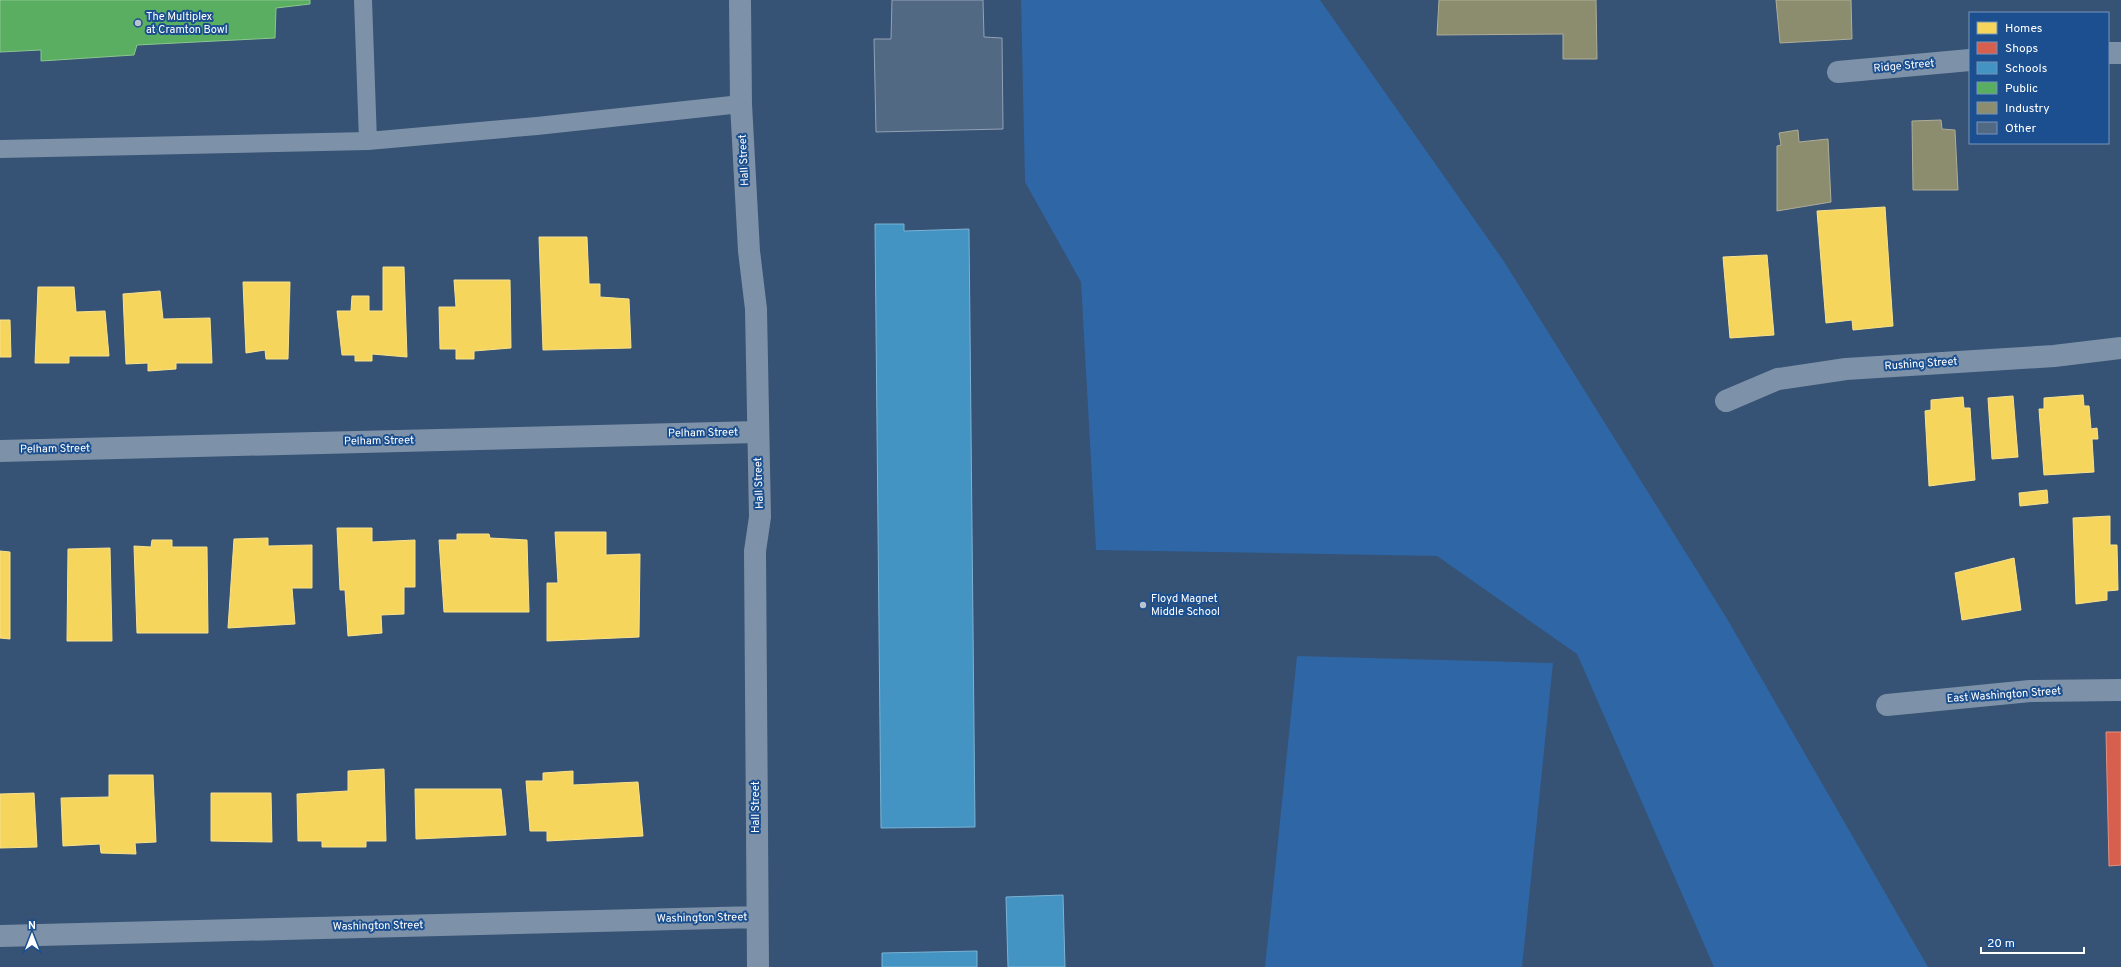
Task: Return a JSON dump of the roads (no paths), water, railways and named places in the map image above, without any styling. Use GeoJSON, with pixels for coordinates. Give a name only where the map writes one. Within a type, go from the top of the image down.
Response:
{"type":"FeatureCollection","features":[{"type":"Feature","properties":{"kind":"street","name":"Hall Street"},"geometry":{"type":"LineString","coordinates":[[740,0],[742,104],[749,251],[756,308],[757,432],[760,517],[754,551],[758,967]]}},
{"type":"Feature","properties":{"kind":"street"},"geometry":{"type":"LineString","coordinates":[[2109,53],[2121,53]]}},
{"type":"Feature","properties":{"kind":"street","name":"Ridge Street"},"geometry":{"type":"LineString","coordinates":[[1838,72],[1969,60]]}},
{"type":"Feature","properties":{"kind":"street","name":"Rushing Street"},"geometry":{"type":"LineString","coordinates":[[1726,401],[1778,379],[1846,369],[2046,356],[2121,348]]}},
{"type":"Feature","properties":{"kind":"street","name":"Pelham Street"},"geometry":{"type":"LineString","coordinates":[[0,451],[757,432]]}},
{"type":"Feature","properties":{"kind":"street","name":"East Washington Street"},"geometry":{"type":"LineString","coordinates":[[1887,704],[2030,691],[2121,690]]}},
{"type":"Feature","properties":{"kind":"street","name":"Washington Street"},"geometry":{"type":"LineString","coordinates":[[0,936],[757,917]]}},
{"type":"Feature","properties":{"kind":"lane"},"geometry":{"type":"LineString","coordinates":[[363,0],[368,141]]}},
{"type":"Feature","properties":{"kind":"lane"},"geometry":{"type":"LineString","coordinates":[[0,149],[368,141],[537,126],[742,104]]}},
{"type":"Feature","properties":{"kind":"place","name":"The Multiplex at Cramton Bowl"},"geometry":{"type":"Point","coordinates":[138,23]}},
{"type":"Feature","properties":{"kind":"place","name":"Floyd Magnet Middle School"},"geometry":{"type":"Point","coordinates":[1143,605]}}]}
